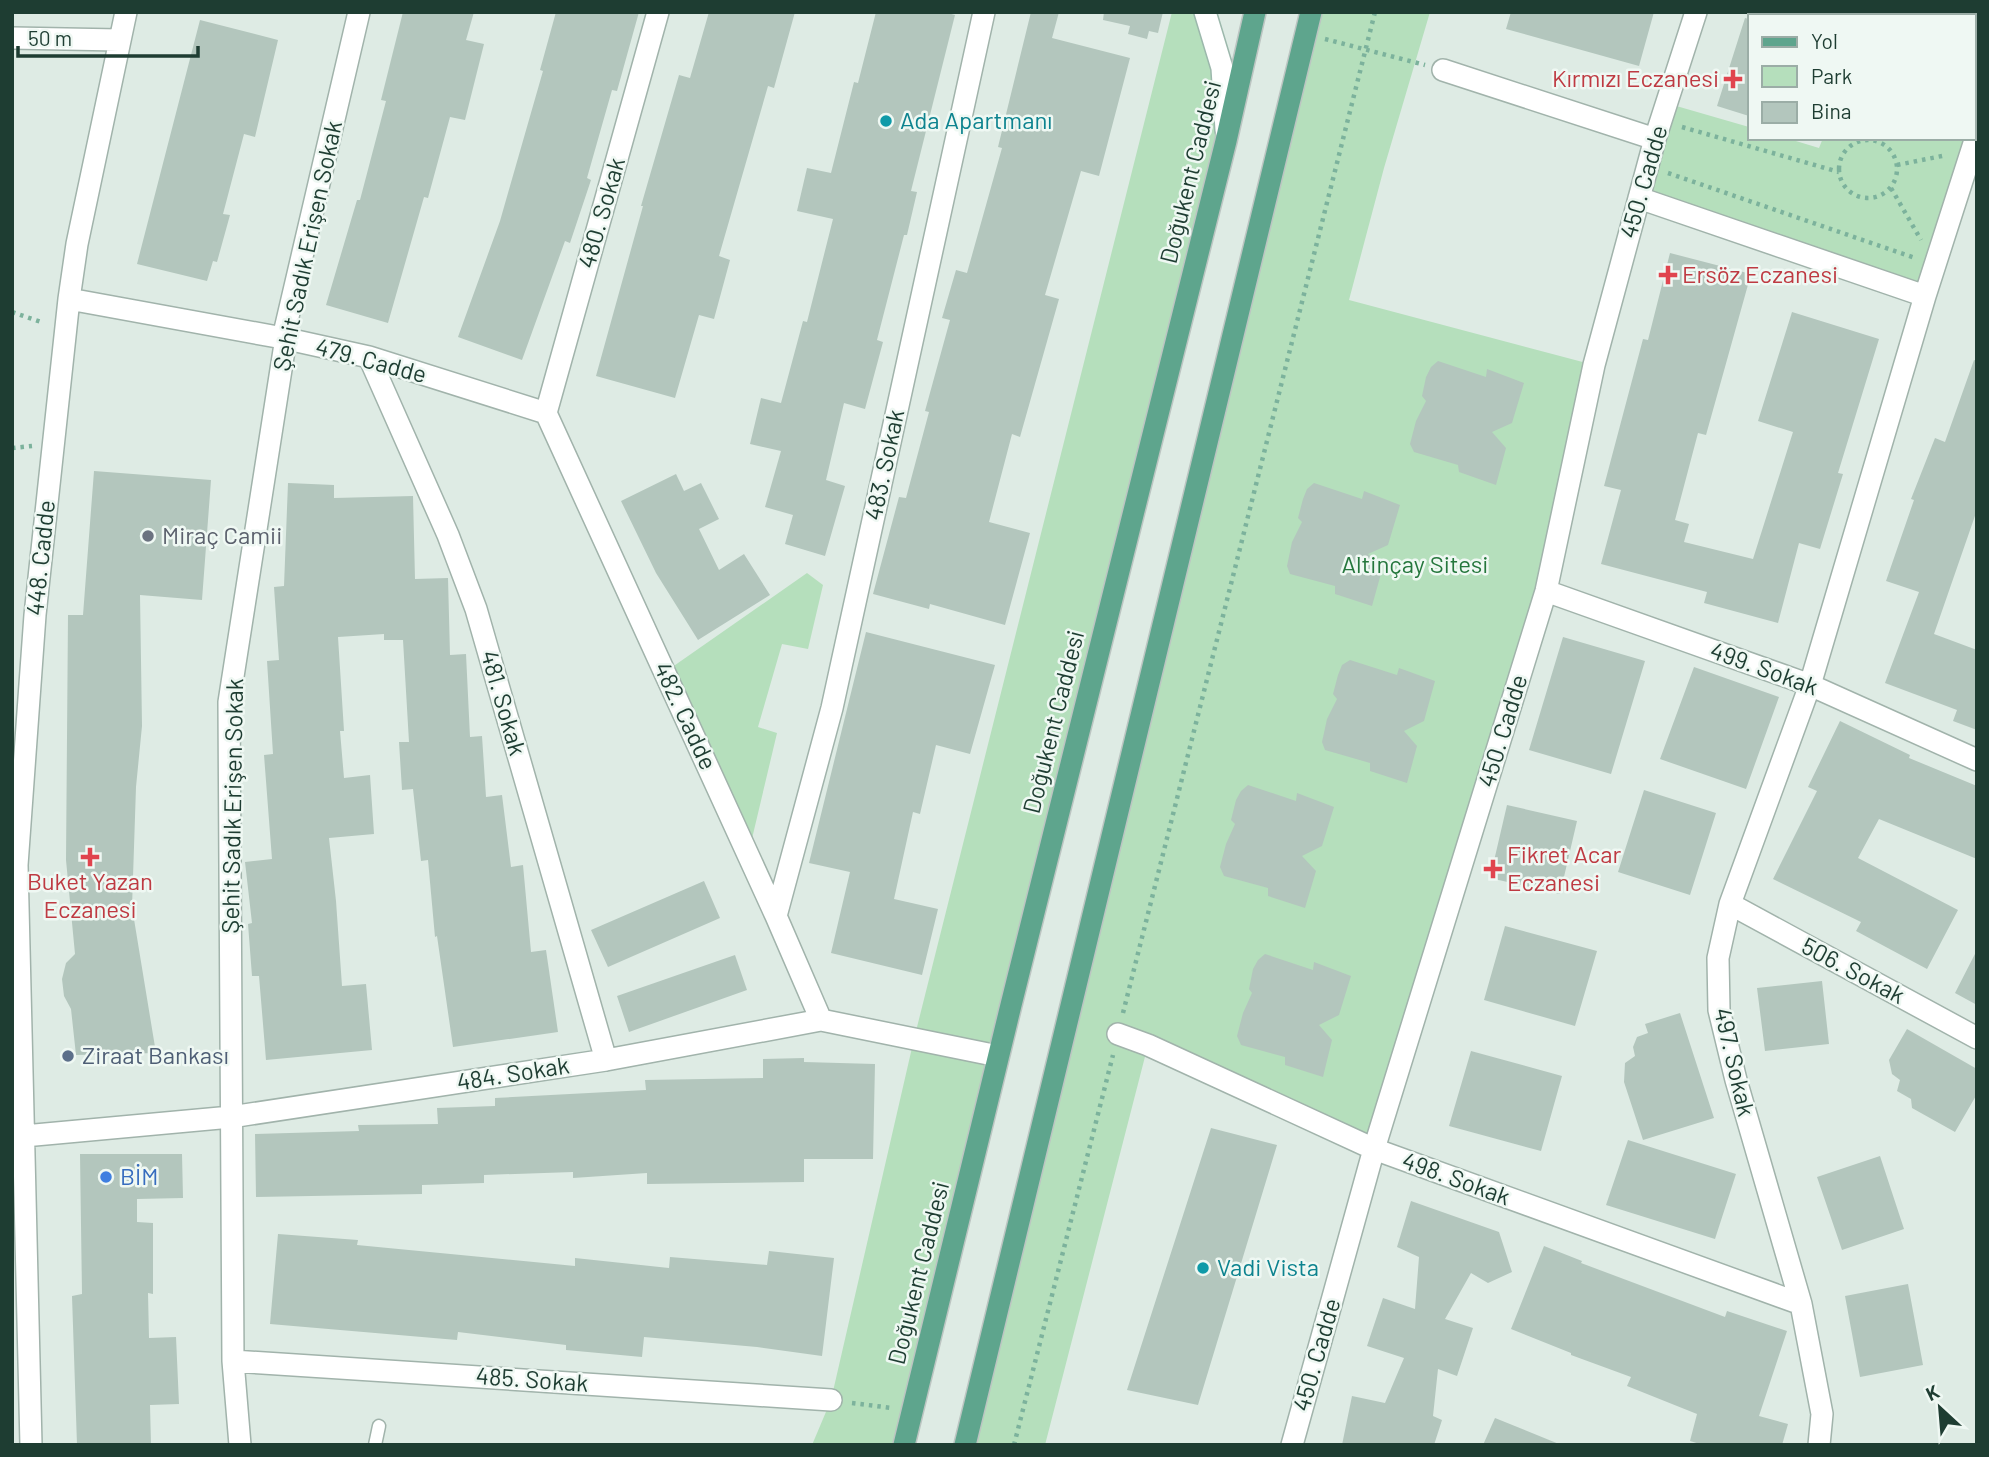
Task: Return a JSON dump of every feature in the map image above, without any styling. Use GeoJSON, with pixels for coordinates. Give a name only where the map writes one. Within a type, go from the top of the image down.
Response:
{"type":"FeatureCollection","features":[{"type":"Feature","properties":{"kind":"main road","name":"Doğukent Caddesi"},"geometry":{"type":"LineString","coordinates":[[904,1445],[1226,141],[1255,12]]}},
{"type":"Feature","properties":{"kind":"main road"},"geometry":{"type":"LineString","coordinates":[[965,1445],[1311,12]]}},
{"type":"Feature","properties":{"kind":"street","name":"448. Cadde"},"geometry":{"type":"LineString","coordinates":[[31,1445],[14,865],[35,615],[69,299],[77,244],[126,12]]}},
{"type":"Feature","properties":{"kind":"street","name":"Şehit Sadık Erişen Sokak"},"geometry":{"type":"LineString","coordinates":[[240,1445],[233,1361],[229,702],[285,344],[283,338],[359,12]]}},
{"type":"Feature","properties":{"kind":"street","name":"480. Sokak"},"geometry":{"type":"LineString","coordinates":[[546,413],[658,12]]}},
{"type":"Feature","properties":{"kind":"street","name":"483. Sokak"},"geometry":{"type":"LineString","coordinates":[[776,916],[832,708],[984,12]]}},
{"type":"Feature","properties":{"kind":"street"},"geometry":{"type":"LineString","coordinates":[[1205,12],[1222,68],[1226,141]]}},
{"type":"Feature","properties":{"kind":"street","name":"450. Cadde"},"geometry":{"type":"LineString","coordinates":[[1292,1445],[1374,1149],[1546,591],[1594,365],[1658,130],[1696,12]]}},
{"type":"Feature","properties":{"kind":"street"},"geometry":{"type":"LineString","coordinates":[[12,38],[119,40]]}},
{"type":"Feature","properties":{"kind":"street"},"geometry":{"type":"LineString","coordinates":[[1443,70],[1658,130]]}},
{"type":"Feature","properties":{"kind":"street","name":"497. Sokak"},"geometry":{"type":"LineString","coordinates":[[1819,1445],[1822,1414],[1801,1304],[1718,1010],[1718,958],[1730,904],[1810,684],[1925,296],[1975,142]]}},
{"type":"Feature","properties":{"kind":"street"},"geometry":{"type":"LineString","coordinates":[[1639,198],[1925,296]]}},
{"type":"Feature","properties":{"kind":"street","name":"479. Cadde"},"geometry":{"type":"LineString","coordinates":[[69,299],[283,338],[369,357],[546,413]]}},
{"type":"Feature","properties":{"kind":"street","name":"481. Sokak"},"geometry":{"type":"LineString","coordinates":[[369,357],[448,534],[476,609],[606,1060]]}},
{"type":"Feature","properties":{"kind":"street","name":"482. Cadde"},"geometry":{"type":"LineString","coordinates":[[546,413],[821,1020]]}},
{"type":"Feature","properties":{"kind":"street","name":"499. Sokak"},"geometry":{"type":"LineString","coordinates":[[1546,591],[1810,684],[1977,760]]}},
{"type":"Feature","properties":{"kind":"street","name":"506. Sokak"},"geometry":{"type":"LineString","coordinates":[[1730,904],[1977,1038]]}},
{"type":"Feature","properties":{"kind":"street","name":"484. Sokak"},"geometry":{"type":"LineString","coordinates":[[24,1136],[231,1117],[606,1060],[821,1020],[998,1056]]}},
{"type":"Feature","properties":{"kind":"street","name":"498. Sokak"},"geometry":{"type":"LineString","coordinates":[[1118,1034],[1149,1045],[1374,1149],[1801,1304]]}},
{"type":"Feature","properties":{"kind":"street","name":"485. Sokak"},"geometry":{"type":"LineString","coordinates":[[233,1361],[831,1400]]}},
{"type":"Feature","properties":{"kind":"lane"},"geometry":{"type":"LineString","coordinates":[[375,1445],[379,1426]]}},
{"type":"Feature","properties":{"kind":"path"},"geometry":{"type":"LineString","coordinates":[[1014,1445],[1375,12]]}},
{"type":"Feature","properties":{"kind":"path"},"geometry":{"type":"LineString","coordinates":[[1306,34],[1443,70]]}},
{"type":"Feature","properties":{"kind":"path"},"geometry":{"type":"LineString","coordinates":[[1658,130],[1839,172]]}},
{"type":"Feature","properties":{"kind":"path"},"geometry":{"type":"LineString","coordinates":[[1864,140],[1849,146],[1843,153],[1839,172],[1847,189],[1864,198],[1874,198],[1891,188],[1897,165],[1892,152],[1885,145],[1870,140]]}},
{"type":"Feature","properties":{"kind":"path"},"geometry":{"type":"LineString","coordinates":[[1897,165],[1975,142]]}},
{"type":"Feature","properties":{"kind":"path"},"geometry":{"type":"LineString","coordinates":[[1648,165],[1935,265]]}},
{"type":"Feature","properties":{"kind":"path"},"geometry":{"type":"LineString","coordinates":[[1891,188],[1935,265]]}},
{"type":"Feature","properties":{"kind":"path"},"geometry":{"type":"LineString","coordinates":[[12,312],[66,331]]}},
{"type":"Feature","properties":{"kind":"path"},"geometry":{"type":"LineString","coordinates":[[831,1400],[913,1410]]}},
{"type":"Feature","properties":{"kind":"green space"},"geometry":{"type":"Polygon","coordinates":[[[1172,12],[1205,12],[1226,141],[904,1445],[812,1445],[831,1400],[914,1039],[1172,12]]]}},
{"type":"Feature","properties":{"kind":"green space","name":"Altinçay Sitesi"},"geometry":{"type":"Polygon","coordinates":[[[1311,12],[1430,12],[1349,300],[1594,365],[1546,591],[1374,1149],[1148,1045],[1045,1445],[965,1445],[1311,12]]]}},
{"type":"Feature","properties":{"kind":"green space"},"geometry":{"type":"Polygon","coordinates":[[[1666,103],[1748,127],[1748,140],[1793,140],[1819,148],[1822,140],[1964,140],[1925,296],[1639,198],[1666,103]]]}},
{"type":"Feature","properties":{"kind":"green space"},"geometry":{"type":"Polygon","coordinates":[[[807,573],[823,585],[808,649],[782,644],[758,727],[777,733],[750,847],[668,670],[807,573]]]}},
{"type":"Feature","properties":{"kind":"building"},"geometry":{"type":"Polygon","coordinates":[[[403,12],[474,12],[466,40],[484,44],[465,120],[450,117],[428,198],[424,197],[388,323],[326,305],[357,200],[360,200],[386,101],[381,100],[403,12]]]}},
{"type":"Feature","properties":{"kind":"building"},"geometry":{"type":"Polygon","coordinates":[[[556,12],[639,12],[617,91],[612,90],[587,178],[591,180],[570,243],[565,241],[522,360],[458,337],[500,221],[543,71],[540,70],[556,12]]]}},
{"type":"Feature","properties":{"kind":"building"},"geometry":{"type":"Polygon","coordinates":[[[709,12],[795,12],[774,88],[768,86],[719,256],[730,260],[714,319],[699,315],[675,398],[596,376],[679,75],[690,78],[709,12]]]}},
{"type":"Feature","properties":{"kind":"building"},"geometry":{"type":"Polygon","coordinates":[[[876,12],[944,12],[955,15],[911,191],[917,192],[877,340],[883,342],[865,409],[844,403],[826,480],[845,486],[825,556],[785,544],[793,515],[765,507],[781,451],[750,444],[761,398],[781,403],[803,321],[807,322],[833,219],[797,211],[807,168],[831,173],[854,82],[858,83],[876,12]]]}},
{"type":"Feature","properties":{"kind":"building"},"geometry":{"type":"Polygon","coordinates":[[[1031,12],[1059,12],[1052,38],[1130,58],[1099,176],[1081,171],[1045,295],[1059,299],[1020,437],[1012,434],[989,522],[1030,533],[1005,625],[930,604],[929,609],[873,594],[899,497],[906,498],[929,412],[925,411],[950,320],[942,318],[956,270],[967,273],[1002,148],[998,147],[1031,12]]]}},
{"type":"Feature","properties":{"kind":"building"},"geometry":{"type":"Polygon","coordinates":[[[1104,12],[1163,12],[1158,33],[1149,31],[1147,39],[1128,34],[1130,26],[1103,20],[1104,12]]]}},
{"type":"Feature","properties":{"kind":"building"},"geometry":{"type":"Polygon","coordinates":[[[1511,12],[1654,12],[1639,66],[1506,29],[1511,12]]]}},
{"type":"Feature","properties":{"kind":"building"},"geometry":{"type":"Polygon","coordinates":[[[1745,18],[1748,19],[1748,116],[1717,106],[1745,18]]]}},
{"type":"Feature","properties":{"kind":"building"},"geometry":{"type":"Polygon","coordinates":[[[200,20],[278,40],[255,137],[244,134],[223,214],[230,215],[217,262],[213,261],[207,281],[137,264],[200,20]]]}},
{"type":"Feature","properties":{"kind":"building"},"geometry":{"type":"Polygon","coordinates":[[[1670,253],[1751,274],[1706,435],[1698,433],[1675,520],[1689,524],[1684,542],[1753,559],[1793,432],[1758,421],[1792,312],[1879,339],[1838,473],[1843,474],[1820,549],[1799,543],[1778,623],[1704,603],[1707,592],[1601,564],[1621,490],[1604,486],[1643,339],[1648,340],[1670,253]]]}},
{"type":"Feature","properties":{"kind":"building"},"geometry":{"type":"Polygon","coordinates":[[[1974,360],[1977,361],[1977,510],[1934,634],[1977,650],[1977,730],[1953,721],[1957,710],[1885,683],[1919,592],[1886,581],[1914,500],[1911,499],[1935,438],[1945,442],[1974,360]]]}},
{"type":"Feature","properties":{"kind":"building"},"geometry":{"type":"Polygon","coordinates":[[[1438,361],[1486,377],[1487,369],[1524,383],[1512,423],[1492,432],[1506,448],[1496,485],[1459,472],[1458,465],[1414,452],[1410,444],[1416,421],[1426,401],[1422,396],[1426,377],[1438,361]]]}},
{"type":"Feature","properties":{"kind":"building"},"geometry":{"type":"Polygon","coordinates":[[[94,471],[211,480],[202,600],[140,595],[142,726],[136,787],[132,907],[156,1053],[76,1055],[71,1009],[64,996],[62,979],[66,963],[75,954],[66,860],[68,615],[83,615],[94,471]]]}},
{"type":"Feature","properties":{"kind":"building"},"geometry":{"type":"Polygon","coordinates":[[[676,474],[684,491],[701,483],[719,519],[699,529],[719,570],[744,554],[770,595],[698,640],[656,573],[621,501],[676,474]]]}},
{"type":"Feature","properties":{"kind":"building"},"geometry":{"type":"Polygon","coordinates":[[[288,483],[334,485],[334,498],[413,496],[415,579],[448,578],[450,655],[466,654],[470,737],[482,736],[486,797],[502,795],[511,867],[523,865],[531,952],[546,950],[558,1032],[453,1047],[437,936],[435,937],[428,860],[421,861],[413,789],[402,790],[399,742],[409,742],[403,640],[384,640],[384,634],[338,637],[344,778],[370,775],[374,834],[329,838],[342,986],[366,984],[372,1050],[266,1060],[259,976],[252,976],[248,924],[252,923],[245,862],[272,859],[264,755],[273,754],[267,661],[279,660],[274,587],[284,586],[288,483]]]}},
{"type":"Feature","properties":{"kind":"building"},"geometry":{"type":"Polygon","coordinates":[[[1314,483],[1362,499],[1364,491],[1400,505],[1388,545],[1368,554],[1382,570],[1372,606],[1335,594],[1335,586],[1290,574],[1287,566],[1292,542],[1302,522],[1298,518],[1303,499],[1307,489],[1314,483]]]}},
{"type":"Feature","properties":{"kind":"building"},"geometry":{"type":"Polygon","coordinates":[[[866,632],[995,665],[970,754],[936,745],[920,814],[913,812],[894,899],[938,909],[922,975],[831,953],[850,872],[809,863],[866,632]]]}},
{"type":"Feature","properties":{"kind":"building"},"geometry":{"type":"Polygon","coordinates":[[[1563,637],[1645,661],[1611,774],[1529,750],[1563,637]]]}},
{"type":"Feature","properties":{"kind":"building"},"geometry":{"type":"Polygon","coordinates":[[[1350,660],[1397,675],[1399,668],[1435,681],[1424,721],[1404,731],[1417,746],[1407,783],[1370,771],[1370,763],[1325,750],[1322,742],[1327,719],[1337,699],[1333,694],[1338,675],[1342,665],[1350,660]]]}},
{"type":"Feature","properties":{"kind":"building"},"geometry":{"type":"Polygon","coordinates":[[[1694,667],[1779,697],[1746,789],[1660,759],[1694,667]]]}},
{"type":"Feature","properties":{"kind":"building"},"geometry":{"type":"Polygon","coordinates":[[[1840,721],[1910,755],[1909,758],[1977,786],[1977,859],[1879,819],[1858,858],[1958,910],[1927,969],[1856,931],[1861,922],[1773,879],[1817,791],[1808,787],[1840,721]]]}},
{"type":"Feature","properties":{"kind":"building"},"geometry":{"type":"Polygon","coordinates":[[[1248,785],[1296,801],[1297,793],[1334,807],[1322,846],[1302,856],[1316,871],[1305,908],[1268,896],[1268,888],[1224,876],[1220,867],[1235,824],[1231,820],[1236,800],[1248,785]]]}},
{"type":"Feature","properties":{"kind":"building"},"geometry":{"type":"Polygon","coordinates":[[[1644,790],[1716,813],[1690,895],[1618,872],[1644,790]]]}},
{"type":"Feature","properties":{"kind":"building"},"geometry":{"type":"Polygon","coordinates":[[[1507,805],[1577,821],[1560,894],[1490,878],[1507,805]]]}},
{"type":"Feature","properties":{"kind":"building"},"geometry":{"type":"Polygon","coordinates":[[[704,881],[720,918],[608,967],[591,930],[704,881]]]}},
{"type":"Feature","properties":{"kind":"building"},"geometry":{"type":"Polygon","coordinates":[[[1505,926],[1597,951],[1575,1026],[1484,1000],[1505,926]]]}},
{"type":"Feature","properties":{"kind":"building"},"geometry":{"type":"Polygon","coordinates":[[[1977,950],[1977,1005],[1955,993],[1977,950]]]}},
{"type":"Feature","properties":{"kind":"building"},"geometry":{"type":"Polygon","coordinates":[[[1265,954],[1313,970],[1314,962],[1351,976],[1339,1015],[1319,1025],[1332,1040],[1323,1077],[1285,1065],[1285,1057],[1241,1045],[1237,1036],[1252,993],[1249,989],[1253,969],[1265,954]]]}},
{"type":"Feature","properties":{"kind":"building"},"geometry":{"type":"Polygon","coordinates":[[[735,955],[747,990],[629,1032],[617,996],[735,955]]]}},
{"type":"Feature","properties":{"kind":"building"},"geometry":{"type":"Polygon","coordinates":[[[1822,981],[1829,1044],[1765,1051],[1757,988],[1822,981]]]}},
{"type":"Feature","properties":{"kind":"building"},"geometry":{"type":"Polygon","coordinates":[[[1680,1013],[1714,1118],[1643,1140],[1624,1082],[1625,1063],[1635,1056],[1633,1047],[1637,1037],[1648,1033],[1645,1024],[1680,1013]]]}},
{"type":"Feature","properties":{"kind":"building"},"geometry":{"type":"Polygon","coordinates":[[[1907,1029],[1977,1069],[1977,1094],[1955,1132],[1912,1108],[1911,1099],[1897,1091],[1900,1080],[1892,1074],[1889,1060],[1907,1029]]]}},
{"type":"Feature","properties":{"kind":"building"},"geometry":{"type":"Polygon","coordinates":[[[1471,1051],[1562,1076],[1541,1151],[1449,1126],[1471,1051]]]}},
{"type":"Feature","properties":{"kind":"building"},"geometry":{"type":"Polygon","coordinates":[[[804,1058],[804,1062],[875,1064],[873,1159],[804,1159],[804,1182],[647,1184],[647,1173],[573,1178],[573,1172],[484,1175],[484,1183],[422,1185],[422,1194],[256,1197],[255,1134],[359,1131],[358,1125],[438,1124],[437,1108],[495,1106],[495,1098],[646,1090],[645,1080],[763,1078],[763,1059],[804,1058]]]}},
{"type":"Feature","properties":{"kind":"building","name":"Vadi Vista"},"geometry":{"type":"Polygon","coordinates":[[[1211,1128],[1277,1145],[1198,1405],[1127,1390],[1211,1128]]]}},
{"type":"Feature","properties":{"kind":"building"},"geometry":{"type":"Polygon","coordinates":[[[1628,1140],[1736,1174],[1715,1239],[1606,1205],[1628,1140]]]}},
{"type":"Feature","properties":{"kind":"building"},"geometry":{"type":"Polygon","coordinates":[[[80,1154],[182,1154],[183,1198],[137,1199],[137,1222],[153,1223],[153,1294],[148,1293],[149,1338],[176,1337],[179,1404],[150,1405],[151,1445],[77,1445],[72,1296],[82,1294],[80,1154]]]}},
{"type":"Feature","properties":{"kind":"building"},"geometry":{"type":"Polygon","coordinates":[[[1880,1156],[1904,1229],[1842,1250],[1817,1177],[1880,1156]]]}},
{"type":"Feature","properties":{"kind":"building"},"geometry":{"type":"Polygon","coordinates":[[[1411,1201],[1499,1232],[1512,1272],[1488,1283],[1471,1273],[1445,1319],[1473,1328],[1457,1376],[1438,1369],[1433,1416],[1442,1420],[1434,1445],[1342,1445],[1352,1396],[1385,1403],[1404,1358],[1367,1346],[1383,1298],[1415,1309],[1419,1257],[1397,1247],[1411,1201]]]}},
{"type":"Feature","properties":{"kind":"building"},"geometry":{"type":"Polygon","coordinates":[[[278,1234],[358,1240],[357,1245],[575,1266],[575,1258],[669,1268],[670,1257],[767,1265],[769,1251],[834,1258],[822,1356],[644,1337],[642,1357],[566,1350],[566,1345],[458,1332],[457,1340],[270,1324],[278,1234]]]}},
{"type":"Feature","properties":{"kind":"building"},"geometry":{"type":"Polygon","coordinates":[[[1544,1246],[1582,1261],[1581,1263],[1725,1317],[1727,1311],[1787,1331],[1759,1416],[1788,1424],[1782,1445],[1703,1445],[1690,1441],[1697,1414],[1627,1386],[1631,1377],[1511,1329],[1544,1246]]]}},
{"type":"Feature","properties":{"kind":"building"},"geometry":{"type":"Polygon","coordinates":[[[1908,1284],[1923,1365],[1860,1377],[1845,1296],[1908,1284]]]}},
{"type":"Feature","properties":{"kind":"building"},"geometry":{"type":"Polygon","coordinates":[[[1495,1418],[1559,1444],[1559,1445],[1483,1445],[1495,1418]]]}},
{"type":"Feature","properties":{"kind":"place","name":"Kırmızı Eczanesi"},"geometry":{"type":"Point","coordinates":[1733,79]}},
{"type":"Feature","properties":{"kind":"place","name":"Ada Apartmanı"},"geometry":{"type":"Point","coordinates":[886,121]}},
{"type":"Feature","properties":{"kind":"place","name":"Ersöz Eczanesi"},"geometry":{"type":"Point","coordinates":[1668,275]}},
{"type":"Feature","properties":{"kind":"place","name":"Miraç Camii"},"geometry":{"type":"Point","coordinates":[148,536]}},
{"type":"Feature","properties":{"kind":"place","name":"Buket Yazan Eczanesi"},"geometry":{"type":"Point","coordinates":[90,857]}},
{"type":"Feature","properties":{"kind":"place","name":"Fikret Acar Eczanesi"},"geometry":{"type":"Point","coordinates":[1493,869]}},
{"type":"Feature","properties":{"kind":"place","name":"Ziraat Bankası"},"geometry":{"type":"Point","coordinates":[68,1056]}},
{"type":"Feature","properties":{"kind":"place","name":"BİM"},"geometry":{"type":"Point","coordinates":[106,1177]}},
{"type":"Feature","properties":{"kind":"place","name":"Vadi Vista"},"geometry":{"type":"Point","coordinates":[1203,1268]}}]}
